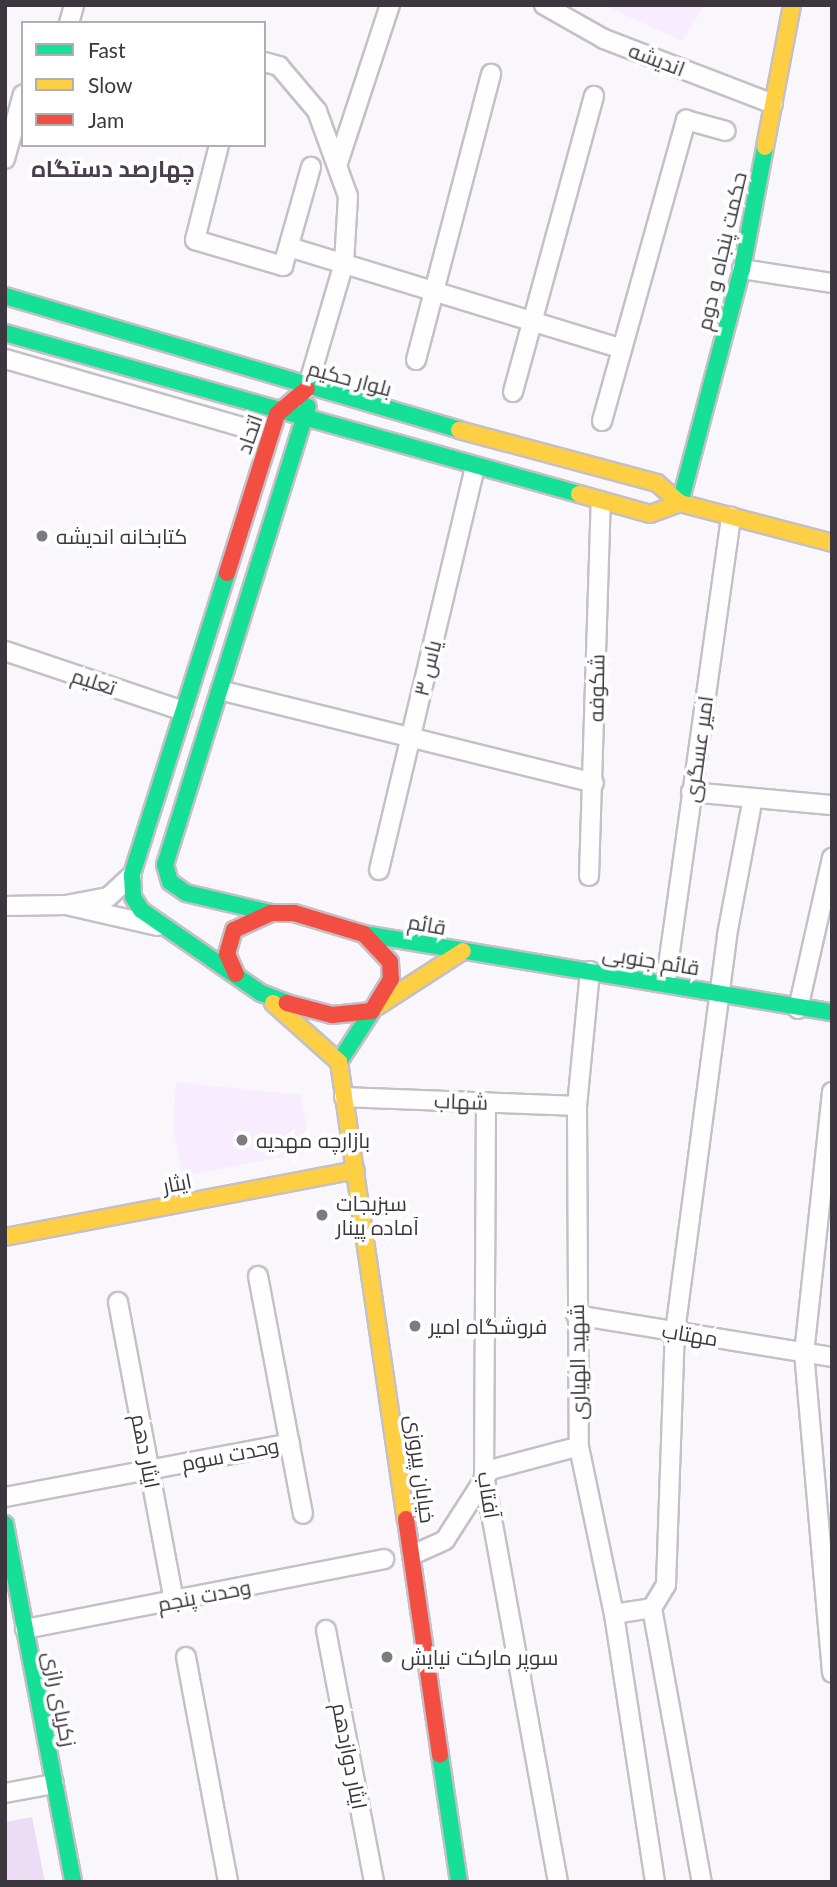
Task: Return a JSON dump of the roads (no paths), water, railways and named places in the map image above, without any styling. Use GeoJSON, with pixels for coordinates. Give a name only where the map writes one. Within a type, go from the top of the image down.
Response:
{"type":"FeatureCollection","features":[{"type":"Feature","properties":{"kind":"main road","name":"حکمت پنجاه و دوم"},"geometry":{"type":"LineString","coordinates":[[680,503],[742,269],[792,5]]}},
{"type":"Feature","properties":{"kind":"main road","name":"بلوار حکیم"},"geometry":{"type":"LineString","coordinates":[[5,296],[307,389],[657,483],[680,503],[824,537],[832,543]]}},
{"type":"Feature","properties":{"kind":"main road"},"geometry":{"type":"LineString","coordinates":[[5,333],[277,414],[650,514],[680,503]]}},
{"type":"Feature","properties":{"kind":"main road","name":"اتحاد"},"geometry":{"type":"LineString","coordinates":[[132,875],[277,414],[307,389]]}},
{"type":"Feature","properties":{"kind":"main road"},"geometry":{"type":"LineString","coordinates":[[132,875],[133,897],[166,928],[261,993],[339,1062],[391,979],[390,962],[363,934],[320,918],[271,913],[186,893],[170,881],[165,865],[308,422],[307,389]]}},
{"type":"Feature","properties":{"kind":"main road"},"geometry":{"type":"LineString","coordinates":[[236,974],[227,954],[234,930],[271,913]]}},
{"type":"Feature","properties":{"kind":"main road","name":"قائم"},"geometry":{"type":"LineString","coordinates":[[363,934],[463,951]]}},
{"type":"Feature","properties":{"kind":"main road","name":"قائم جنوبی"},"geometry":{"type":"LineString","coordinates":[[463,951],[666,980],[798,1009],[832,1012]]}},
{"type":"Feature","properties":{"kind":"main road","name":"قائم"},"geometry":{"type":"LineString","coordinates":[[373,1009],[463,951]]}},
{"type":"Feature","properties":{"kind":"main road"},"geometry":{"type":"LineString","coordinates":[[261,993],[332,1015],[373,1009]]}},
{"type":"Feature","properties":{"kind":"main road","name":"خیابان پیروزی"},"geometry":{"type":"LineString","coordinates":[[339,1062],[459,1882]]}},
{"type":"Feature","properties":{"kind":"main road","name":"ایثار"},"geometry":{"type":"LineString","coordinates":[[5,1237],[356,1170]]}},
{"type":"Feature","properties":{"kind":"main road","name":"زکریای رازی"},"geometry":{"type":"LineString","coordinates":[[5,1524],[73,1882]]}},
{"type":"Feature","properties":{"kind":"street"},"geometry":{"type":"LineString","coordinates":[[338,163],[390,5]]}},
{"type":"Feature","properties":{"kind":"street","name":"اندیشه"},"geometry":{"type":"LineString","coordinates":[[544,5],[604,38],[774,104]]}},
{"type":"Feature","properties":{"kind":"street"},"geometry":{"type":"LineString","coordinates":[[266,63],[279,66],[317,111],[338,163],[350,230],[344,264],[307,389]]}},
{"type":"Feature","properties":{"kind":"street"},"geometry":{"type":"LineString","coordinates":[[416,360],[491,74]]}},
{"type":"Feature","properties":{"kind":"street"},"geometry":{"type":"LineString","coordinates":[[513,392],[594,96]]}},
{"type":"Feature","properties":{"kind":"street"},"geometry":{"type":"LineString","coordinates":[[5,159],[21,101]]}},
{"type":"Feature","properties":{"kind":"street"},"geometry":{"type":"LineString","coordinates":[[602,421],[687,120],[726,131]]}},
{"type":"Feature","properties":{"kind":"street"},"geometry":{"type":"LineString","coordinates":[[218,147],[195,240],[283,266],[311,166]]}},
{"type":"Feature","properties":{"kind":"street"},"geometry":{"type":"LineString","coordinates":[[289,247],[622,349]]}},
{"type":"Feature","properties":{"kind":"street"},"geometry":{"type":"LineString","coordinates":[[742,269],[832,283]]}},
{"type":"Feature","properties":{"kind":"street"},"geometry":{"type":"LineString","coordinates":[[5,359],[246,428]]}},
{"type":"Feature","properties":{"kind":"street","name":"یاس ۳"},"geometry":{"type":"LineString","coordinates":[[379,870],[475,467]]}},
{"type":"Feature","properties":{"kind":"street","name":"شکوفه"},"geometry":{"type":"LineString","coordinates":[[589,876],[601,501]]}},
{"type":"Feature","properties":{"kind":"street","name":"امیر عسگری"},"geometry":{"type":"LineString","coordinates":[[666,980],[731,517]]}},
{"type":"Feature","properties":{"kind":"street","name":"تعلیم"},"geometry":{"type":"LineString","coordinates":[[5,651],[183,711]]}},
{"type":"Feature","properties":{"kind":"street"},"geometry":{"type":"LineString","coordinates":[[223,691],[594,783]]}},
{"type":"Feature","properties":{"kind":"street"},"geometry":{"type":"LineString","coordinates":[[691,792],[832,806]]}},
{"type":"Feature","properties":{"kind":"street"},"geometry":{"type":"LineString","coordinates":[[702,1882],[652,1608],[666,1585],[676,1332],[720,993],[753,798]]}},
{"type":"Feature","properties":{"kind":"street"},"geometry":{"type":"LineString","coordinates":[[798,1009],[832,858]]}},
{"type":"Feature","properties":{"kind":"street"},"geometry":{"type":"LineString","coordinates":[[5,906],[66,905],[108,897],[132,875]]}},
{"type":"Feature","properties":{"kind":"street"},"geometry":{"type":"LineString","coordinates":[[66,905],[166,928]]}},
{"type":"Feature","properties":{"kind":"street","name":"شهید الهیاری"},"geometry":{"type":"LineString","coordinates":[[590,971],[577,1106],[576,1315],[579,1447],[614,1614],[655,1882]]}},
{"type":"Feature","properties":{"kind":"street"},"geometry":{"type":"LineString","coordinates":[[832,1091],[804,1352],[832,1673]]}},
{"type":"Feature","properties":{"kind":"street","name":"شهاب"},"geometry":{"type":"LineString","coordinates":[[344,1097],[577,1106]]}},
{"type":"Feature","properties":{"kind":"street","name":"آفتاب"},"geometry":{"type":"LineString","coordinates":[[486,1102],[484,1475],[558,1882]]}},
{"type":"Feature","properties":{"kind":"street"},"geometry":{"type":"LineString","coordinates":[[258,1276],[303,1514]]}},
{"type":"Feature","properties":{"kind":"street","name":"ایثار دهم"},"geometry":{"type":"LineString","coordinates":[[118,1302],[174,1601]]}},
{"type":"Feature","properties":{"kind":"street","name":"مهتاب"},"geometry":{"type":"LineString","coordinates":[[576,1315],[832,1357]]}},
{"type":"Feature","properties":{"kind":"street","name":"وحدت سوم"},"geometry":{"type":"LineString","coordinates":[[5,1497],[290,1443]]}},
{"type":"Feature","properties":{"kind":"street"},"geometry":{"type":"LineString","coordinates":[[412,1555],[445,1540],[484,1475],[506,1463],[569,1449]]}},
{"type":"Feature","properties":{"kind":"street","name":"وحدت پنجم"},"geometry":{"type":"LineString","coordinates":[[25,1629],[384,1559]]}},
{"type":"Feature","properties":{"kind":"street"},"geometry":{"type":"LineString","coordinates":[[614,1614],[652,1608]]}},
{"type":"Feature","properties":{"kind":"street","name":"ایثار دوازدهم"},"geometry":{"type":"LineString","coordinates":[[326,1630],[374,1882]]}},
{"type":"Feature","properties":{"kind":"street"},"geometry":{"type":"LineString","coordinates":[[186,1657],[228,1882]]}},
{"type":"Feature","properties":{"kind":"street"},"geometry":{"type":"LineString","coordinates":[[5,1793],[54,1784]]}},
{"type":"Feature","properties":{"kind":"place","name":"کتابخانه اندیشه"},"geometry":{"type":"Point","coordinates":[42,536]}},
{"type":"Feature","properties":{"kind":"place","name":"بازارچه مهدیه"},"geometry":{"type":"Point","coordinates":[242,1140]}},
{"type":"Feature","properties":{"kind":"place","name":"سبزیجات آماده پینار"},"geometry":{"type":"Point","coordinates":[322,1215]}},
{"type":"Feature","properties":{"kind":"place","name":"فروشگاه امیر"},"geometry":{"type":"Point","coordinates":[415,1326]}},
{"type":"Feature","properties":{"kind":"place","name":"سوپر مارکت نیایش"},"geometry":{"type":"Point","coordinates":[387,1657]}},
{"type":"Feature","properties":{"kind":"district","name":"چهارصد دستگاه"},"geometry":{"type":"Point","coordinates":[113,168]}}]}
